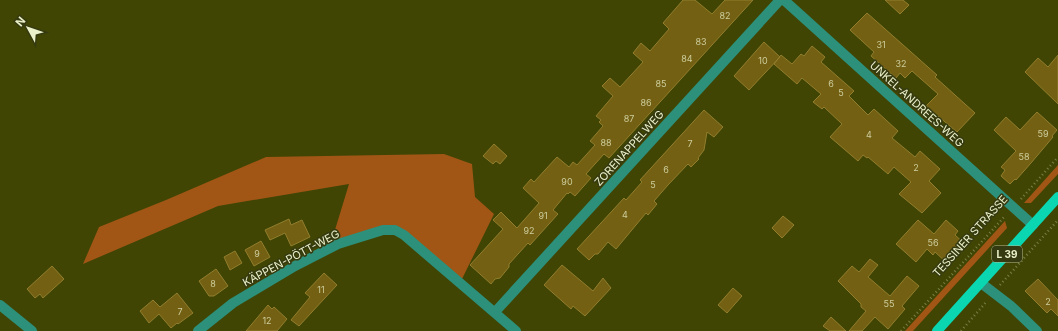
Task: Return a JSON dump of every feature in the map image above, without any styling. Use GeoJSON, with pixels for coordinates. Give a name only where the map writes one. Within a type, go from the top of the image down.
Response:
{"type":"FeatureCollection","features":[{"type":"Feature","properties":{"kind":"main road","name":"L 39"},"geometry":{"type":"LineString","coordinates":[[937,331],[1058,197]]}},
{"type":"Feature","properties":{"kind":"street","name":"ZORENAPPELWEG"},"geometry":{"type":"LineString","coordinates":[[495,312],[780,0]]}},
{"type":"Feature","properties":{"kind":"street","name":"UNKEL-ANDREES-WEG"},"geometry":{"type":"LineString","coordinates":[[784,0],[1033,224]]}},
{"type":"Feature","properties":{"kind":"street","name":"KÄPPEN-PÖTT-WEG"},"geometry":{"type":"LineString","coordinates":[[198,331],[233,302],[295,266],[338,244],[383,230],[395,230],[404,235],[516,331]]}},
{"type":"Feature","properties":{"kind":"street"},"geometry":{"type":"LineString","coordinates":[[981,283],[1011,306],[1037,331]]}},
{"type":"Feature","properties":{"kind":"street"},"geometry":{"type":"LineString","coordinates":[[0,305],[32,331]]}},
{"type":"Feature","properties":{"kind":"path","name":"TESSINER STRASSE"},"geometry":{"type":"LineString","coordinates":[[901,331],[1058,158]]}},
{"type":"Feature","properties":{"kind":"path"},"geometry":{"type":"LineString","coordinates":[[961,331],[1058,220]]}},
{"type":"Feature","properties":{"kind":"shaded area"},"geometry":{"type":"Polygon","coordinates":[[[444,154],[472,164],[475,197],[494,214],[460,283],[395,230],[331,243],[349,184],[218,206],[83,264],[99,227],[266,157],[444,154]]]}},
{"type":"Feature","properties":{"kind":"shaded area"},"geometry":{"type":"Polygon","coordinates":[[[1058,165],[1058,174],[1031,203],[1024,203],[1058,165]]]}},
{"type":"Feature","properties":{"kind":"shaded area"},"geometry":{"type":"Polygon","coordinates":[[[1005,221],[1007,228],[913,331],[905,331],[1005,221]]]}},
{"type":"Feature","properties":{"kind":"building"},"geometry":{"type":"Polygon","coordinates":[[[683,0],[695,0],[712,14],[725,0],[753,0],[609,158],[604,154],[586,174],[591,178],[575,196],[570,192],[568,194],[567,193],[553,210],[558,214],[530,245],[528,243],[509,264],[509,267],[500,278],[495,279],[491,284],[470,265],[503,229],[493,220],[501,212],[517,228],[539,203],[523,188],[531,179],[534,182],[557,157],[569,167],[573,162],[577,165],[595,145],[590,141],[603,126],[599,122],[601,120],[596,116],[613,96],[602,86],[610,78],[620,87],[643,62],[633,53],[641,43],[650,51],[669,29],[663,23],[683,0]]]}},
{"type":"Feature","properties":{"kind":"building"},"geometry":{"type":"Polygon","coordinates":[[[885,0],[903,0],[909,5],[900,14],[885,0]]]}},
{"type":"Feature","properties":{"kind":"building"},"geometry":{"type":"Polygon","coordinates":[[[867,13],[937,75],[935,77],[975,113],[957,132],[926,106],[938,94],[912,71],[905,78],[900,73],[896,78],[871,56],[874,52],[850,30],[867,13]]]}},
{"type":"Feature","properties":{"kind":"building"},"geometry":{"type":"Polygon","coordinates":[[[764,42],[780,57],[749,90],[734,76],[764,42]]]}},
{"type":"Feature","properties":{"kind":"building"},"geometry":{"type":"Polygon","coordinates":[[[812,46],[825,57],[821,62],[854,91],[849,96],[868,115],[874,109],[898,131],[892,138],[915,157],[920,151],[940,169],[929,181],[941,193],[922,213],[899,194],[911,182],[894,167],[888,174],[868,157],[867,158],[863,155],[858,161],[830,137],[842,124],[824,107],[822,109],[813,102],[821,94],[802,78],[797,84],[774,64],[781,55],[792,64],[801,54],[804,56],[812,46]]]}},
{"type":"Feature","properties":{"kind":"building"},"geometry":{"type":"Polygon","coordinates":[[[1058,55],[1058,104],[1025,72],[1038,58],[1048,67],[1058,55]]]}},
{"type":"Feature","properties":{"kind":"building"},"geometry":{"type":"Polygon","coordinates":[[[704,110],[723,127],[714,137],[707,132],[704,150],[698,158],[699,159],[691,167],[688,164],[668,185],[654,201],[657,204],[648,215],[646,213],[616,249],[608,242],[598,254],[595,254],[589,260],[577,249],[624,198],[626,200],[642,182],[640,180],[704,110]]]}},
{"type":"Feature","properties":{"kind":"building"},"geometry":{"type":"Polygon","coordinates":[[[1037,112],[1057,130],[1031,163],[1016,180],[1015,179],[1010,184],[1001,176],[1005,170],[1001,167],[1016,151],[994,130],[1006,117],[1020,130],[1037,112]]]}},
{"type":"Feature","properties":{"kind":"building"},"geometry":{"type":"Polygon","coordinates":[[[494,144],[507,156],[500,164],[496,161],[493,164],[483,156],[494,144]]]}},
{"type":"Feature","properties":{"kind":"building"},"geometry":{"type":"Polygon","coordinates":[[[783,216],[794,225],[782,238],[772,228],[783,216]]]}},
{"type":"Feature","properties":{"kind":"building"},"geometry":{"type":"Polygon","coordinates":[[[289,219],[291,225],[302,220],[310,237],[291,246],[285,233],[270,240],[265,230],[289,219]]]}},
{"type":"Feature","properties":{"kind":"building"},"geometry":{"type":"Polygon","coordinates":[[[918,220],[934,234],[946,220],[958,231],[955,235],[965,244],[947,263],[935,252],[933,255],[927,249],[916,262],[896,244],[918,220]]]}},
{"type":"Feature","properties":{"kind":"building"},"geometry":{"type":"Polygon","coordinates":[[[261,241],[270,257],[254,266],[245,250],[261,241]]]}},
{"type":"Feature","properties":{"kind":"building"},"geometry":{"type":"Polygon","coordinates":[[[235,251],[242,263],[230,270],[224,257],[235,251]]]}},
{"type":"Feature","properties":{"kind":"building"},"geometry":{"type":"Polygon","coordinates":[[[870,259],[878,265],[868,277],[890,296],[907,276],[919,286],[902,306],[905,309],[888,329],[875,317],[862,331],[849,331],[866,311],[838,281],[852,266],[859,272],[870,259]]]}},
{"type":"Feature","properties":{"kind":"building"},"geometry":{"type":"Polygon","coordinates":[[[562,265],[593,291],[603,278],[611,288],[585,316],[573,306],[571,309],[544,285],[562,265]]]}},
{"type":"Feature","properties":{"kind":"building"},"geometry":{"type":"Polygon","coordinates":[[[52,266],[64,279],[43,298],[40,294],[35,298],[27,289],[52,266]]]}},
{"type":"Feature","properties":{"kind":"building"},"geometry":{"type":"Polygon","coordinates":[[[216,269],[228,286],[214,296],[209,296],[199,281],[216,269]]]}},
{"type":"Feature","properties":{"kind":"building"},"geometry":{"type":"Polygon","coordinates":[[[324,273],[337,285],[299,326],[291,320],[310,297],[305,293],[324,273]]]}},
{"type":"Feature","properties":{"kind":"building"},"geometry":{"type":"Polygon","coordinates":[[[1038,279],[1058,300],[1058,316],[1051,309],[1047,313],[1025,291],[1038,279]]]}},
{"type":"Feature","properties":{"kind":"building"},"geometry":{"type":"Polygon","coordinates":[[[733,288],[742,296],[727,313],[718,305],[733,288]]]}},
{"type":"Feature","properties":{"kind":"building"},"geometry":{"type":"Polygon","coordinates":[[[177,293],[193,313],[171,328],[159,314],[149,323],[140,311],[153,300],[160,307],[177,293]]]}},
{"type":"Feature","properties":{"kind":"building"},"geometry":{"type":"Polygon","coordinates":[[[268,305],[272,309],[274,307],[287,319],[277,331],[246,331],[268,305]]]}},
{"type":"Feature","properties":{"kind":"building"},"geometry":{"type":"Polygon","coordinates":[[[831,317],[846,331],[830,331],[823,326],[831,317]]]}}]}
